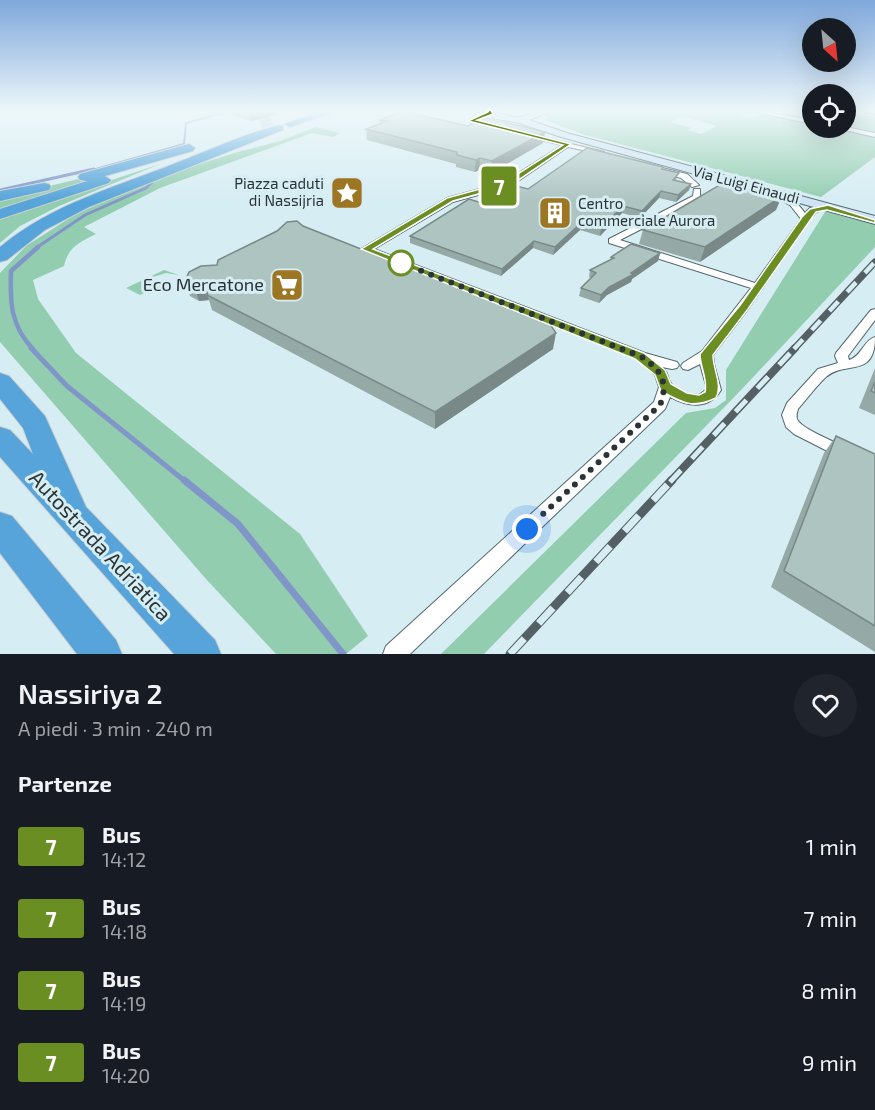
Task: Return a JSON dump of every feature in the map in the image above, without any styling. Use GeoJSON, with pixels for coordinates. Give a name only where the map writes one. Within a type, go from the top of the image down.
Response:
{"type":"FeatureCollection","features":[{"type":"Feature","properties":{"kind":"highway"},"geometry":{"type":"LineString","coordinates":[[0,196],[78,179],[207,142],[172,159]]}},
{"type":"Feature","properties":{"kind":"highway"},"geometry":{"type":"LineString","coordinates":[[0,214],[221,142]]}},
{"type":"Feature","properties":{"kind":"highway"},"geometry":{"type":"LineString","coordinates":[[0,256],[26,234],[53,217],[224,142]]}},
{"type":"Feature","properties":{"kind":"highway"},"geometry":{"type":"LineString","coordinates":[[0,382],[35,423],[75,518]]}},
{"type":"Feature","properties":{"kind":"highway","name":"Autostrada Adriatica"},"geometry":{"type":"LineString","coordinates":[[0,438],[201,654]]}},
{"type":"Feature","properties":{"kind":"highway"},"geometry":{"type":"LineString","coordinates":[[0,527],[102,654]]}},
{"type":"Feature","properties":{"kind":"main road","name":"Via Luigi Einaudi"},"geometry":{"type":"LineString","coordinates":[[573,142],[645,158],[875,220]]}},
{"type":"Feature","properties":{"kind":"main road","name":"Via Luigi Einaudi"},"geometry":{"type":"LineString","coordinates":[[600,142],[875,215]]}},
{"type":"Feature","properties":{"kind":"street"},"geometry":{"type":"LineString","coordinates":[[564,142],[508,184],[450,200],[366,249],[640,356],[666,375],[677,395],[692,400]]}},
{"type":"Feature","properties":{"kind":"street"},"geometry":{"type":"LineString","coordinates":[[571,142],[680,174],[690,179],[696,188],[697,197],[612,241],[758,287]]}},
{"type":"Feature","properties":{"kind":"street"},"geometry":{"type":"LineString","coordinates":[[632,161],[645,158]]}},
{"type":"Feature","properties":{"kind":"street"},"geometry":{"type":"LineString","coordinates":[[772,192],[793,203],[805,219]]}},
{"type":"Feature","properties":{"kind":"street"},"geometry":{"type":"LineString","coordinates":[[666,375],[688,366],[707,354],[758,287],[805,219],[813,210],[828,207]]}},
{"type":"Feature","properties":{"kind":"street"},"geometry":{"type":"LineString","coordinates":[[845,365],[841,356],[875,312]]}},
{"type":"Feature","properties":{"kind":"street"},"geometry":{"type":"LineString","coordinates":[[856,459],[799,430],[791,423],[789,415],[792,407],[824,372],[861,361],[875,341]]}},
{"type":"Feature","properties":{"kind":"street"},"geometry":{"type":"LineString","coordinates":[[394,654],[660,405],[700,400],[712,395],[714,390],[707,354]]}},
{"type":"Feature","properties":{"kind":"street"},"geometry":{"type":"LineString","coordinates":[[688,366],[701,371],[711,380]]}},
{"type":"Feature","properties":{"kind":"street"},"geometry":{"type":"LineString","coordinates":[[660,405],[666,375]]}},
{"type":"Feature","properties":{"kind":"green space"},"geometry":{"type":"Polygon","coordinates":[[[278,142],[288,142],[160,188],[84,227],[96,234],[80,243],[68,254],[64,266],[33,280],[38,299],[76,353],[300,534],[368,636],[346,654],[276,654],[206,579],[0,342],[0,273],[26,246],[76,214],[163,176],[278,142]]]}},
{"type":"Feature","properties":{"kind":"green space"},"geometry":{"type":"Polygon","coordinates":[[[611,142],[875,142],[875,157],[821,197],[611,142]]]}},
{"type":"Feature","properties":{"kind":"green space"},"geometry":{"type":"Polygon","coordinates":[[[160,164],[59,206],[20,226],[0,243],[0,217],[160,164]]]}},
{"type":"Feature","properties":{"kind":"green space"},"geometry":{"type":"Polygon","coordinates":[[[136,165],[124,171],[0,210],[0,198],[136,165]]]}},
{"type":"Feature","properties":{"kind":"green space"},"geometry":{"type":"Polygon","coordinates":[[[825,212],[875,223],[875,247],[742,389],[484,654],[441,654],[686,413],[715,408],[726,400],[726,370],[825,212]]]}},
{"type":"Feature","properties":{"kind":"green space"},"geometry":{"type":"Polygon","coordinates":[[[164,270],[179,275],[166,273],[153,277],[152,282],[155,285],[167,283],[163,287],[156,287],[140,295],[126,288],[164,270]]]}},
{"type":"Feature","properties":{"kind":"building"},"geometry":{"type":"Polygon","coordinates":[[[416,142],[528,142],[492,161],[480,158],[476,160],[457,155],[457,152],[416,142]]]}},
{"type":"Feature","properties":{"kind":"building","name":"Centro commerciale Aurora"},"geometry":{"type":"Polygon","coordinates":[[[587,148],[663,167],[662,169],[679,173],[673,180],[691,184],[678,195],[661,191],[642,211],[623,206],[601,228],[581,223],[555,247],[534,241],[502,269],[410,236],[469,199],[485,204],[513,185],[528,189],[587,148]]]}},
{"type":"Feature","properties":{"kind":"building"},"geometry":{"type":"Polygon","coordinates":[[[728,180],[782,196],[705,247],[643,230],[728,180]]]}},
{"type":"Feature","properties":{"kind":"building"},"geometry":{"type":"Polygon","coordinates":[[[297,221],[303,226],[550,324],[556,333],[435,412],[207,295],[209,284],[194,286],[185,281],[189,272],[201,266],[217,265],[218,260],[277,231],[287,222],[297,221]]]}},
{"type":"Feature","properties":{"kind":"building"},"geometry":{"type":"Polygon","coordinates":[[[631,244],[660,253],[631,273],[634,274],[609,287],[601,295],[581,288],[596,273],[590,270],[614,258],[611,257],[631,244]]]}},
{"type":"Feature","properties":{"kind":"building"},"geometry":{"type":"Polygon","coordinates":[[[836,436],[875,454],[875,626],[784,571],[836,436]]]}},
{"type":"Feature","properties":{"kind":"waterway"},"geometry":{"type":"LineString","coordinates":[[89,171],[184,144],[184,142]]}},
{"type":"Feature","properties":{"kind":"waterway"},"geometry":{"type":"LineString","coordinates":[[0,190],[94,169]]}},
{"type":"Feature","properties":{"kind":"waterway"},"geometry":{"type":"LineString","coordinates":[[36,248],[85,215],[146,188],[152,182]]}},
{"type":"Feature","properties":{"kind":"waterway"},"geometry":{"type":"LineString","coordinates":[[33,349],[25,340],[13,313],[11,271],[38,247]]}},
{"type":"Feature","properties":{"kind":"waterway"},"geometry":{"type":"LineString","coordinates":[[31,348],[67,386],[186,482]]}},
{"type":"Feature","properties":{"kind":"waterway"},"geometry":{"type":"LineString","coordinates":[[184,480],[238,524],[343,654]]}},
{"type":"Feature","properties":{"kind":"railway"},"geometry":{"type":"LineString","coordinates":[[794,349],[875,262]]}},
{"type":"Feature","properties":{"kind":"railway"},"geometry":{"type":"LineString","coordinates":[[670,482],[795,348]]}},
{"type":"Feature","properties":{"kind":"railway"},"geometry":{"type":"LineString","coordinates":[[510,654],[672,480]]}},
{"type":"Feature","properties":{"kind":"bus line","name":"7"},"geometry":{"type":"LineString","coordinates":[[557,142],[568,144],[508,184],[450,200],[366,249],[640,356],[661,373],[660,378],[670,392],[684,398],[700,400],[712,395],[714,390],[707,364],[707,354],[744,307],[813,210],[828,207],[875,220]]}},
{"type":"Feature","properties":{"kind":"place","name":"Piazza caduti di Nassijria"},"geometry":{"type":"Point","coordinates":[347,193]}},
{"type":"Feature","properties":{"kind":"place","name":"Centro commerciale Aurora"},"geometry":{"type":"Point","coordinates":[555,213]}},
{"type":"Feature","properties":{"kind":"place","name":"Eco Mercatone"},"geometry":{"type":"Point","coordinates":[287,285]}},
{"type":"Feature","properties":{"kind":"route"},"geometry":{"type":"LineString","coordinates":[[401,263],[640,356],[661,373],[660,378],[666,387],[660,405],[527,529]]}}]}
